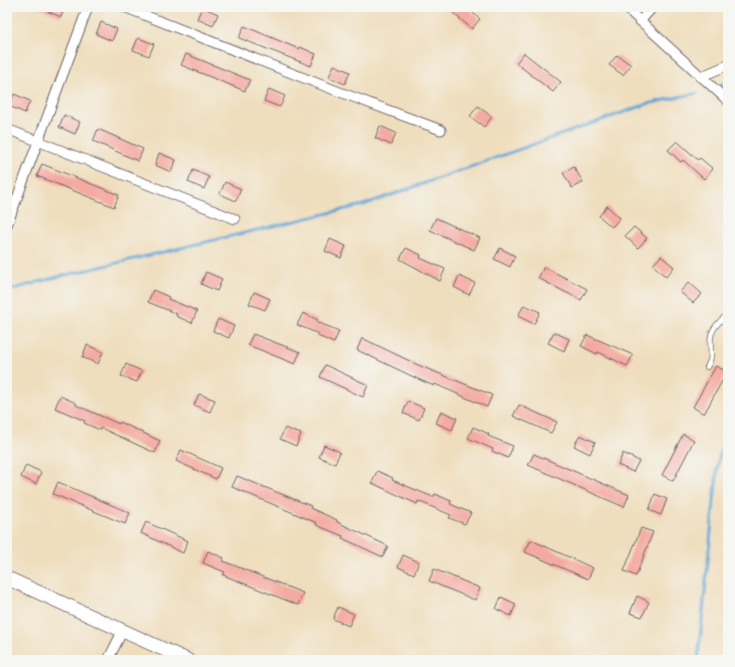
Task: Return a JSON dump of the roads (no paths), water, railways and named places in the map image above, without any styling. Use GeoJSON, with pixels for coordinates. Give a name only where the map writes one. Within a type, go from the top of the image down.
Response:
{"type":"FeatureCollection","features":[{"type":"Feature","properties":{"kind":"main road"},"geometry":{"type":"LineString","coordinates":[[7,578],[187,660]]}},
{"type":"Feature","properties":{"kind":"street"},"geometry":{"type":"LineString","coordinates":[[7,225],[88,7]]}},
{"type":"Feature","properties":{"kind":"street"},"geometry":{"type":"LineString","coordinates":[[124,7],[440,130]]}},
{"type":"Feature","properties":{"kind":"street"},"geometry":{"type":"LineString","coordinates":[[625,7],[728,101]]}},
{"type":"Feature","properties":{"kind":"street"},"geometry":{"type":"LineString","coordinates":[[640,21],[653,7]]}},
{"type":"Feature","properties":{"kind":"street"},"geometry":{"type":"LineString","coordinates":[[700,77],[728,65]]}},
{"type":"Feature","properties":{"kind":"street"},"geometry":{"type":"LineString","coordinates":[[7,129],[235,218]]}},
{"type":"Feature","properties":{"kind":"street"},"geometry":{"type":"LineString","coordinates":[[108,660],[122,630]]}},
{"type":"Feature","properties":{"kind":"lane"},"geometry":{"type":"LineString","coordinates":[[707,367],[711,360],[711,335],[717,324],[728,314]]}},
{"type":"Feature","properties":{"kind":"waterway"},"geometry":{"type":"LineString","coordinates":[[720,85],[728,82]]}},
{"type":"Feature","properties":{"kind":"waterway"},"geometry":{"type":"LineString","coordinates":[[7,291],[49,279],[363,205],[647,104],[697,93]]}},
{"type":"Feature","properties":{"kind":"waterway"},"geometry":{"type":"LineString","coordinates":[[698,660],[718,462],[728,419]]}}]}
